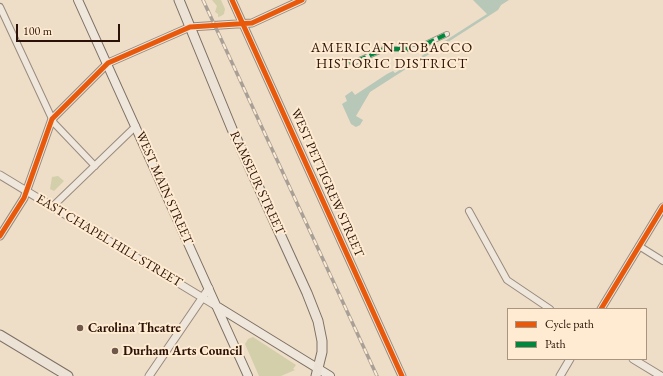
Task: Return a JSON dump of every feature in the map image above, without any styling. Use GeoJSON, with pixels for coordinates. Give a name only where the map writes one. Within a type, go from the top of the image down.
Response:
{"type":"FeatureCollection","features":[{"type":"Feature","properties":{"kind":"main road","name":"WEST MAIN STREET"},"geometry":{"type":"LineString","coordinates":[[78,0],[108,63],[248,376]]}},
{"type":"Feature","properties":{"kind":"main road","name":"RAMSEUR STREET"},"geometry":{"type":"LineString","coordinates":[[179,0],[232,129],[316,317],[322,341],[322,352],[317,372]]}},
{"type":"Feature","properties":{"kind":"main road"},"geometry":{"type":"LineString","coordinates":[[218,307],[317,372],[330,376]]}},
{"type":"Feature","properties":{"kind":"main road"},"geometry":{"type":"LineString","coordinates":[[0,335],[68,376]]}},
{"type":"Feature","properties":{"kind":"street","name":"WEST PETTIGREW STREET"},"geometry":{"type":"LineString","coordinates":[[232,0],[402,376]]}},
{"type":"Feature","properties":{"kind":"street"},"geometry":{"type":"LineString","coordinates":[[0,236],[26,191],[52,119],[108,63],[190,27],[257,22],[302,0]]}},
{"type":"Feature","properties":{"kind":"street"},"geometry":{"type":"LineString","coordinates":[[0,7],[52,119],[62,132],[95,166]]}},
{"type":"Feature","properties":{"kind":"street"},"geometry":{"type":"LineString","coordinates":[[347,61],[355,62],[384,49],[416,49],[447,34]]}},
{"type":"Feature","properties":{"kind":"street"},"geometry":{"type":"LineString","coordinates":[[52,207],[136,126]]}},
{"type":"Feature","properties":{"kind":"street","name":"EAST CHAPEL HILL STREET"},"geometry":{"type":"LineString","coordinates":[[0,175],[218,307]]}},
{"type":"Feature","properties":{"kind":"street"},"geometry":{"type":"LineString","coordinates":[[602,308],[663,207]]}},
{"type":"Feature","properties":{"kind":"street"},"geometry":{"type":"LineString","coordinates":[[468,211],[507,280],[549,308]]}},
{"type":"Feature","properties":{"kind":"street"},"geometry":{"type":"LineString","coordinates":[[639,246],[663,261]]}},
{"type":"Feature","properties":{"kind":"street"},"geometry":{"type":"LineString","coordinates":[[149,376],[209,288]]}},
{"type":"Feature","properties":{"kind":"street"},"geometry":{"type":"LineString","coordinates":[[560,376],[569,360]]}},
{"type":"Feature","properties":{"kind":"street"},"geometry":{"type":"LineString","coordinates":[[635,360],[661,376]]}},
{"type":"Feature","properties":{"kind":"shaded area"},"geometry":{"type":"Polygon","coordinates":[[[212,0],[221,0],[225,9],[224,14],[218,17],[218,14],[215,12],[217,6],[212,0]]]}},
{"type":"Feature","properties":{"kind":"shaded area"},"geometry":{"type":"Polygon","coordinates":[[[473,0],[509,0],[501,5],[498,10],[370,92],[356,116],[363,120],[360,125],[356,127],[351,124],[342,104],[347,101],[345,96],[352,91],[355,95],[387,74],[393,71],[395,73],[487,14],[473,0]]]}},
{"type":"Feature","properties":{"kind":"shaded area"},"geometry":{"type":"Polygon","coordinates":[[[58,176],[64,181],[54,191],[50,189],[52,177],[58,176]]]}},
{"type":"Feature","properties":{"kind":"shaded area"},"geometry":{"type":"Polygon","coordinates":[[[253,337],[296,365],[293,369],[295,370],[281,376],[259,376],[245,344],[248,339],[253,337]]]}},
{"type":"Feature","properties":{"kind":"railway"},"geometry":{"type":"LineString","coordinates":[[203,0],[377,376]]}},
{"type":"Feature","properties":{"kind":"marked path"},"geometry":{"type":"LineString","coordinates":[[347,61],[355,62],[384,49],[415,49],[447,34]]}},
{"type":"Feature","properties":{"kind":"cycle path"},"geometry":{"type":"LineString","coordinates":[[232,0],[402,376]]}},
{"type":"Feature","properties":{"kind":"cycle path"},"geometry":{"type":"LineString","coordinates":[[0,236],[24,198],[52,119],[108,63],[190,27],[252,23],[302,0]]}},
{"type":"Feature","properties":{"kind":"cycle path"},"geometry":{"type":"LineString","coordinates":[[602,308],[663,207]]}},
{"type":"Feature","properties":{"kind":"place","name":"Carolina Theatre"},"geometry":{"type":"Point","coordinates":[80,328]}},
{"type":"Feature","properties":{"kind":"place","name":"Durham Arts Council"},"geometry":{"type":"Point","coordinates":[115,351]}},
{"type":"Feature","properties":{"kind":"district","name":"AMERICAN TOBACCO HISTORIC DISTRICT"},"geometry":{"type":"Point","coordinates":[392,56]}}]}
